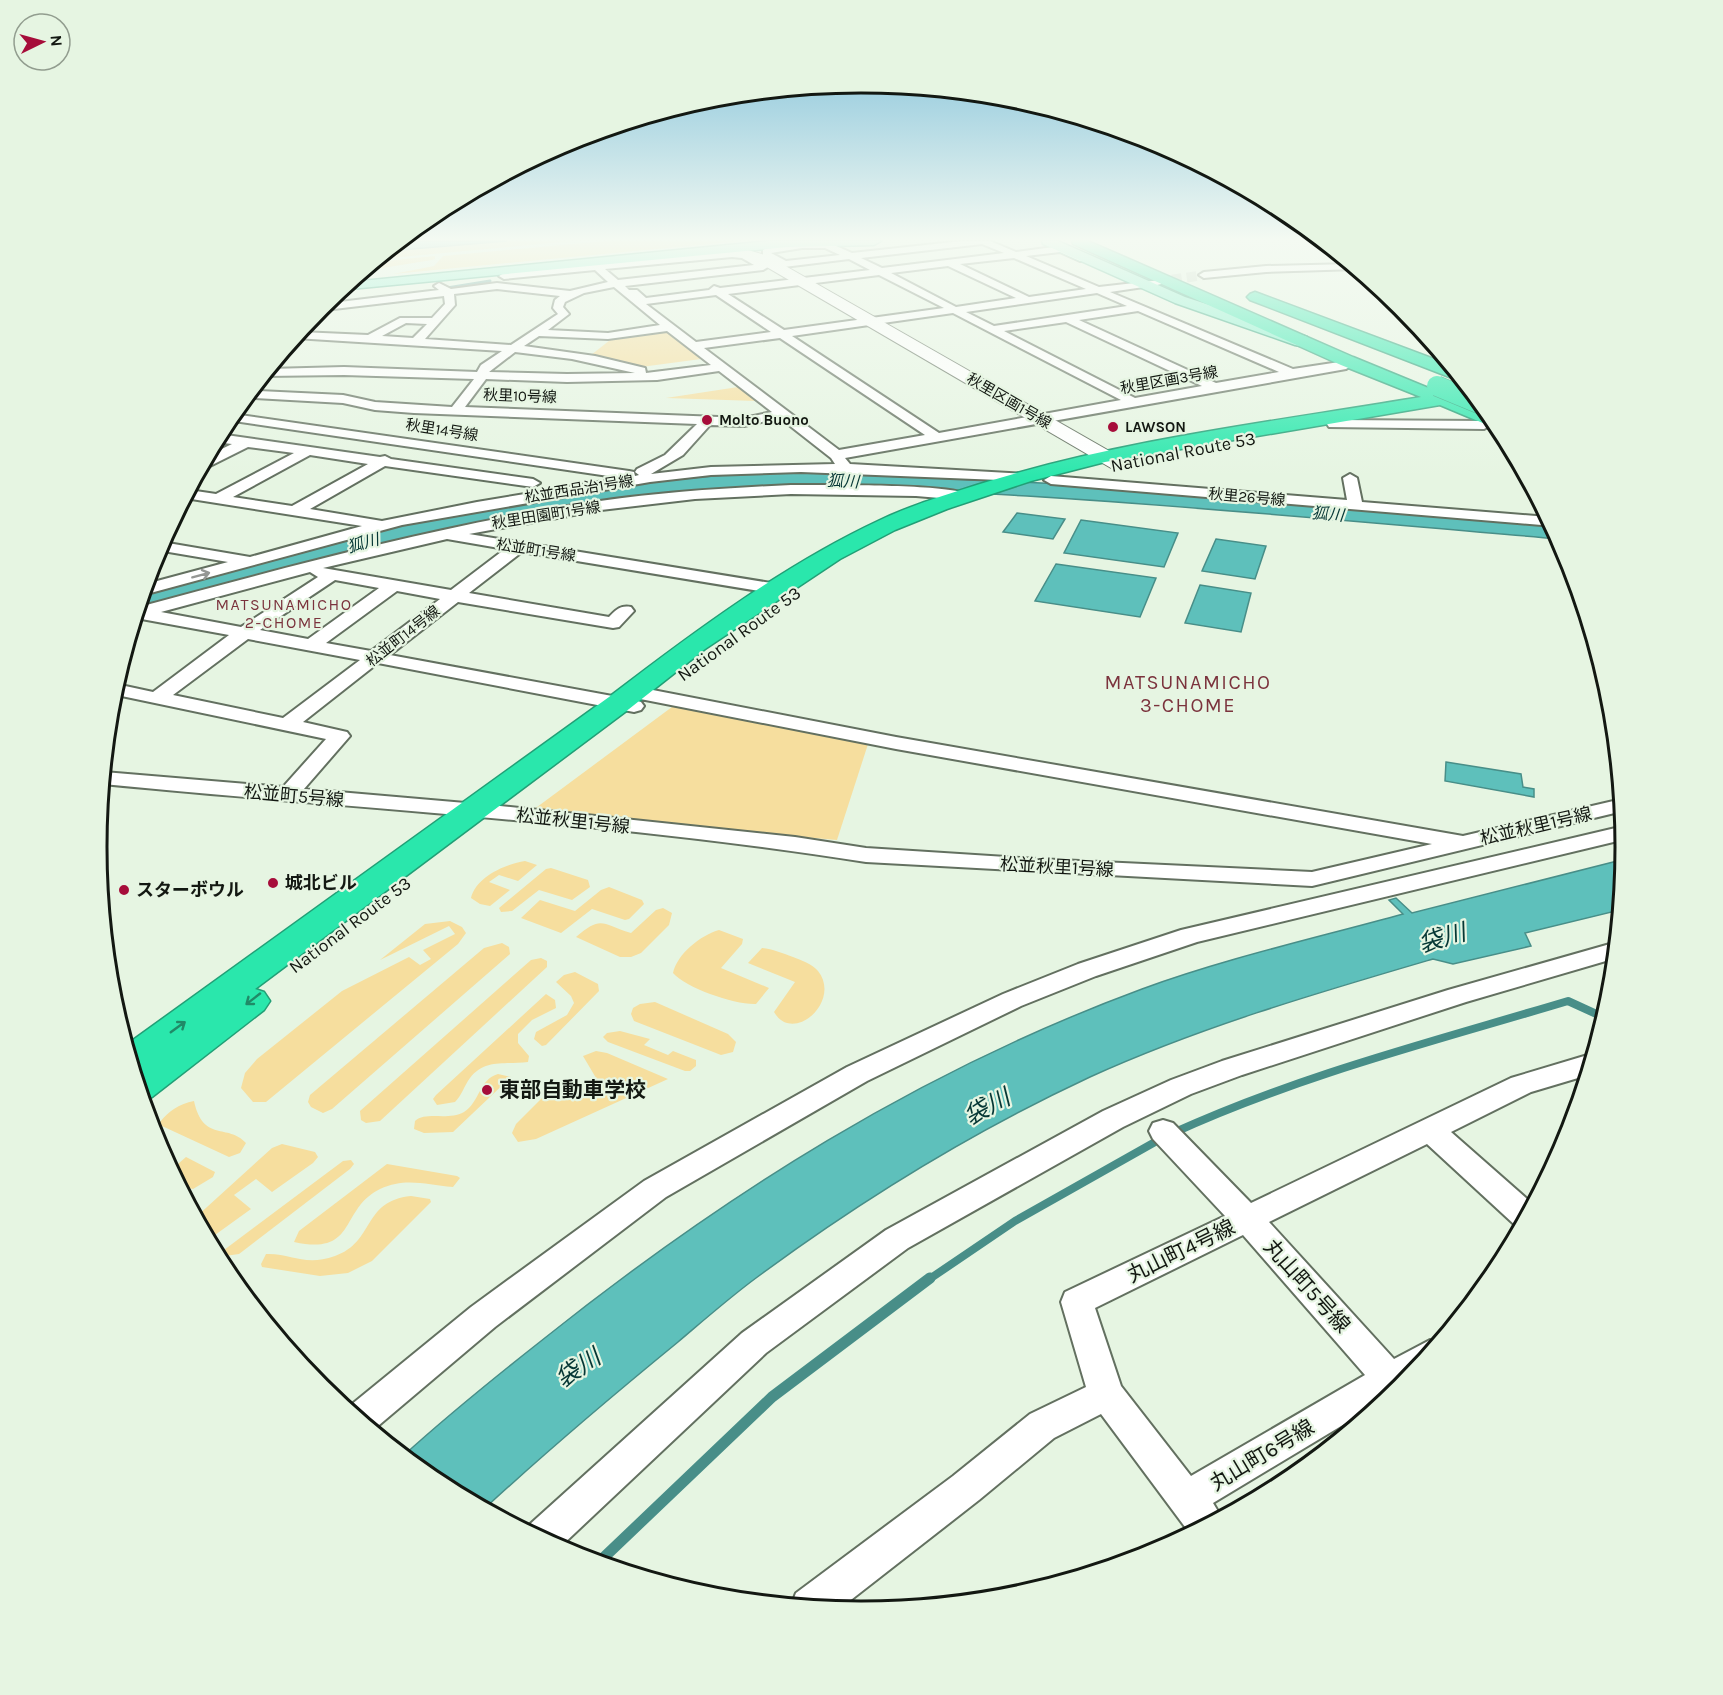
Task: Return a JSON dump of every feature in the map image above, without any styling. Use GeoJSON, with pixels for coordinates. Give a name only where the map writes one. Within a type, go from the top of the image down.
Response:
{"type":"FeatureCollection","features":[{"type":"Feature","properties":{"kind":"highway"},"geometry":{"type":"LineString","coordinates":[[1255,320],[1395,381],[1404,388],[1405,393],[1402,396],[1361,415]]}},
{"type":"Feature","properties":{"kind":"highway"},"geometry":{"type":"LineString","coordinates":[[1280,320],[1447,386]]}},
{"type":"Feature","properties":{"kind":"highway"},"geometry":{"type":"LineString","coordinates":[[1288,320],[1447,386],[1476,410]]}},
{"type":"Feature","properties":{"kind":"highway"},"geometry":{"type":"LineString","coordinates":[[1302,320],[1466,396]]}},
{"type":"Feature","properties":{"kind":"highway"},"geometry":{"type":"LineString","coordinates":[[1395,381],[1447,386]]}},
{"type":"Feature","properties":{"kind":"highway","name":"National Route 53"},"geometry":{"type":"LineString","coordinates":[[636,700],[696,643],[798,580],[907,528],[1008,486],[1111,460],[1361,415],[1428,400],[1447,386]]}},
{"type":"Feature","properties":{"kind":"highway"},"geometry":{"type":"LineString","coordinates":[[1361,415],[1445,413],[1467,416],[1485,422]]}},
{"type":"Feature","properties":{"kind":"highway","name":"National Route 53"},"geometry":{"type":"LineString","coordinates":[[1008,486],[1111,460],[1334,424],[1361,415]]}},
{"type":"Feature","properties":{"kind":"highway","name":"National Route 53"},"geometry":{"type":"LineString","coordinates":[[137,1058],[486,812],[798,580]]}},
{"type":"Feature","properties":{"kind":"highway","name":"National Route 53"},"geometry":{"type":"LineString","coordinates":[[145,1082],[306,957],[486,812]]}},
{"type":"Feature","properties":{"kind":"main road"},"geometry":{"type":"LineString","coordinates":[[1237,320],[1302,341]]}},
{"type":"Feature","properties":{"kind":"street"},"geometry":{"type":"LineString","coordinates":[[371,338],[404,320]]}},
{"type":"Feature","properties":{"kind":"street"},"geometry":{"type":"LineString","coordinates":[[407,320],[436,321]]}},
{"type":"Feature","properties":{"kind":"street"},"geometry":{"type":"LineString","coordinates":[[456,410],[478,384],[485,368],[555,320]]}},
{"type":"Feature","properties":{"kind":"street"},"geometry":{"type":"LineString","coordinates":[[662,320],[840,461]]}},
{"type":"Feature","properties":{"kind":"street"},"geometry":{"type":"LineString","coordinates":[[760,320],[937,437]]}},
{"type":"Feature","properties":{"kind":"street"},"geometry":{"type":"LineString","coordinates":[[694,346],[877,320]]}},
{"type":"Feature","properties":{"kind":"street"},"geometry":{"type":"LineString","coordinates":[[975,320],[1134,402]]}},
{"type":"Feature","properties":{"kind":"street"},"geometry":{"type":"LineString","coordinates":[[993,329],[1053,320]]}},
{"type":"Feature","properties":{"kind":"street"},"geometry":{"type":"LineString","coordinates":[[1071,320],[1214,387]]}},
{"type":"Feature","properties":{"kind":"street","name":"秋里区画3号線"},"geometry":{"type":"LineString","coordinates":[[1167,320],[1292,373]]}},
{"type":"Feature","properties":{"kind":"street"},"geometry":{"type":"LineString","coordinates":[[416,342],[436,321]]}},
{"type":"Feature","properties":{"kind":"street","name":"秋里区画1号線"},"geometry":{"type":"LineString","coordinates":[[871,321],[1111,460]]}},
{"type":"Feature","properties":{"kind":"street"},"geometry":{"type":"LineString","coordinates":[[536,333],[608,336],[670,327]]}},
{"type":"Feature","properties":{"kind":"street"},"geometry":{"type":"LineString","coordinates":[[308,335],[512,348],[612,362],[657,376]]}},
{"type":"Feature","properties":{"kind":"street"},"geometry":{"type":"LineString","coordinates":[[584,357],[608,336]]}},
{"type":"Feature","properties":{"kind":"street"},"geometry":{"type":"LineString","coordinates":[[1292,373],[1346,365]]}},
{"type":"Feature","properties":{"kind":"street"},"geometry":{"type":"LineString","coordinates":[[275,373],[344,371],[548,379],[657,376],[722,367]]}},
{"type":"Feature","properties":{"kind":"street"},"geometry":{"type":"LineString","coordinates":[[260,392],[286,373]]}},
{"type":"Feature","properties":{"kind":"street","name":"秋里区画3号線"},"geometry":{"type":"LineString","coordinates":[[840,461],[937,437],[1292,373]]}},
{"type":"Feature","properties":{"kind":"street","name":"秋里10号線"},"geometry":{"type":"LineString","coordinates":[[256,398],[344,399],[362,404],[456,410],[744,422],[781,414]]}},
{"type":"Feature","properties":{"kind":"street"},"geometry":{"type":"LineString","coordinates":[[325,419],[362,404]]}},
{"type":"Feature","properties":{"kind":"street","name":"秋里14号線"},"geometry":{"type":"LineString","coordinates":[[242,417],[325,419],[416,443],[650,478]]}},
{"type":"Feature","properties":{"kind":"street"},"geometry":{"type":"LineString","coordinates":[[630,475],[665,463],[695,437],[707,420]]}},
{"type":"Feature","properties":{"kind":"street"},"geometry":{"type":"LineString","coordinates":[[1334,424],[1487,425]]}},
{"type":"Feature","properties":{"kind":"street"},"geometry":{"type":"LineString","coordinates":[[227,439],[533,483]]}},
{"type":"Feature","properties":{"kind":"street"},"geometry":{"type":"LineString","coordinates":[[216,457],[246,442]]}},
{"type":"Feature","properties":{"kind":"street"},"geometry":{"type":"LineString","coordinates":[[302,508],[416,443]]}},
{"type":"Feature","properties":{"kind":"street"},"geometry":{"type":"LineString","coordinates":[[199,488],[224,495],[308,451]]}},
{"type":"Feature","properties":{"kind":"street","name":"松並西品治1号線"},"geometry":{"type":"LineString","coordinates":[[153,587],[393,523],[650,478],[840,461],[1008,486]]}},
{"type":"Feature","properties":{"kind":"street"},"geometry":{"type":"LineString","coordinates":[[1350,478],[1355,506]]}},
{"type":"Feature","properties":{"kind":"street","name":"秋里26号線"},"geometry":{"type":"LineString","coordinates":[[1008,486],[1355,506],[1541,521]]}},
{"type":"Feature","properties":{"kind":"street","name":"秋里田園町1号線"},"geometry":{"type":"LineString","coordinates":[[145,611],[438,534],[626,501],[747,489],[1008,486]]}},
{"type":"Feature","properties":{"kind":"street","name":"松並町1号線"},"geometry":{"type":"LineString","coordinates":[[195,494],[224,495],[393,523],[438,534],[517,548],[798,580]]}},
{"type":"Feature","properties":{"kind":"street"},"geometry":{"type":"LineString","coordinates":[[302,508],[393,523]]}},
{"type":"Feature","properties":{"kind":"street"},"geometry":{"type":"LineString","coordinates":[[169,548],[251,561]]}},
{"type":"Feature","properties":{"kind":"street","name":"松並町14号線"},"geometry":{"type":"LineString","coordinates":[[288,724],[517,548]]}},
{"type":"Feature","properties":{"kind":"street"},"geometry":{"type":"LineString","coordinates":[[298,569],[613,622],[625,611]]}},
{"type":"Feature","properties":{"kind":"street"},"geometry":{"type":"LineString","coordinates":[[157,698],[244,633],[332,575]]}},
{"type":"Feature","properties":{"kind":"street"},"geometry":{"type":"LineString","coordinates":[[310,646],[394,585]]}},
{"type":"Feature","properties":{"kind":"street"},"geometry":{"type":"LineString","coordinates":[[144,614],[374,658],[636,700],[1466,842]]}},
{"type":"Feature","properties":{"kind":"street"},"geometry":{"type":"LineString","coordinates":[[123,691],[340,736],[287,796]]}},
{"type":"Feature","properties":{"kind":"street","name":"松並町5号線"},"geometry":{"type":"LineString","coordinates":[[111,779],[486,812]]}},
{"type":"Feature","properties":{"kind":"street","name":"松並秋里1号線"},"geometry":{"type":"LineString","coordinates":[[486,812],[934,860],[1312,879],[1614,808]]}},
{"type":"Feature","properties":{"kind":"street"},"geometry":{"type":"LineString","coordinates":[[365,1415],[483,1317],[655,1189],[857,1074],[1012,1000],[1087,970],[1190,936],[1615,834]]}},
{"type":"Feature","properties":{"kind":"street"},"geometry":{"type":"LineString","coordinates":[[547,1533],[754,1343],[897,1239],[1113,1119],[1181,1087],[1232,1068],[1457,996],[1609,952]]}},
{"type":"Feature","properties":{"kind":"street","name":"丸山町4号線"},"geometry":{"type":"LineString","coordinates":[[1197,1513],[1106,1394],[1077,1302],[1521,1085],[1583,1066]]}},
{"type":"Feature","properties":{"kind":"street"},"geometry":{"type":"LineString","coordinates":[[1429,1129],[1522,1212]]}},
{"type":"Feature","properties":{"kind":"street","name":"丸山町5号線"},"geometry":{"type":"LineString","coordinates":[[1162,1131],[1247,1219],[1394,1382]]}},
{"type":"Feature","properties":{"kind":"street","name":"丸山町6号線"},"geometry":{"type":"LineString","coordinates":[[1197,1513],[1385,1391]]}},
{"type":"Feature","properties":{"kind":"street"},"geometry":{"type":"LineString","coordinates":[[819,1600],[966,1488],[1042,1426],[1106,1394]]}},
{"type":"Feature","properties":{"kind":"shaded area"},"geometry":{"type":"Polygon","coordinates":[[[669,331],[701,359],[641,367],[591,355],[614,337],[669,331]]]}},
{"type":"Feature","properties":{"kind":"shaded area"},"geometry":{"type":"Polygon","coordinates":[[[738,387],[756,401],[666,398],[738,387]]]}},
{"type":"Feature","properties":{"kind":"shaded area"},"geometry":{"type":"Polygon","coordinates":[[[676,704],[869,741],[837,840],[529,813],[676,704]]]}},
{"type":"Feature","properties":{"kind":"shaded area"},"geometry":{"type":"Polygon","coordinates":[[[525,861],[537,865],[518,881],[499,875],[489,882],[510,890],[490,906],[480,904],[471,898],[479,884],[492,873],[500,868],[525,861]]]}},
{"type":"Feature","properties":{"kind":"shaded area"},"geometry":{"type":"Polygon","coordinates":[[[551,868],[588,880],[590,887],[572,900],[539,890],[512,911],[501,912],[499,908],[546,869],[551,868]]]}},
{"type":"Feature","properties":{"kind":"shaded area"},"geometry":{"type":"Polygon","coordinates":[[[609,887],[642,900],[644,904],[629,919],[625,920],[592,909],[561,933],[521,918],[540,900],[575,911],[601,890],[609,887]]]}},
{"type":"Feature","properties":{"kind":"shaded area"},"geometry":{"type":"Polygon","coordinates":[[[663,908],[672,913],[669,925],[641,953],[631,957],[620,957],[576,937],[591,926],[602,923],[631,933],[656,910],[663,908]]]}},
{"type":"Feature","properties":{"kind":"shaded area"},"geometry":{"type":"Polygon","coordinates":[[[450,921],[462,927],[466,933],[458,944],[266,1102],[253,1102],[241,1088],[245,1073],[257,1059],[342,991],[409,957],[420,965],[431,959],[423,950],[455,934],[449,926],[380,960],[425,924],[450,921]]]}},
{"type":"Feature","properties":{"kind":"shaded area"},"geometry":{"type":"Polygon","coordinates":[[[719,930],[743,939],[742,944],[721,968],[769,988],[756,1004],[736,1002],[712,995],[679,979],[673,973],[679,959],[691,946],[719,930]]]}},
{"type":"Feature","properties":{"kind":"shaded area"},"geometry":{"type":"Polygon","coordinates":[[[502,943],[509,947],[510,954],[332,1109],[323,1113],[311,1107],[308,1102],[310,1095],[484,948],[502,943]]]}},
{"type":"Feature","properties":{"kind":"shaded area"},"geometry":{"type":"Polygon","coordinates":[[[762,948],[799,959],[818,971],[824,983],[824,995],[820,1006],[803,1021],[792,1024],[782,1021],[774,1012],[795,982],[748,963],[762,948]]]}},
{"type":"Feature","properties":{"kind":"shaded area"},"geometry":{"type":"Polygon","coordinates":[[[541,958],[547,961],[547,967],[380,1121],[366,1123],[361,1120],[360,1111],[531,960],[541,958]]]}},
{"type":"Feature","properties":{"kind":"shaded area"},"geometry":{"type":"Polygon","coordinates":[[[575,972],[598,984],[599,991],[546,1045],[542,1046],[534,1039],[536,1032],[567,1015],[574,1003],[571,996],[556,982],[564,975],[575,972]]]}},
{"type":"Feature","properties":{"kind":"shaded area"},"geometry":{"type":"Polygon","coordinates":[[[546,994],[555,1000],[556,1008],[532,1020],[518,1034],[518,1043],[529,1056],[528,1062],[483,1067],[470,1078],[455,1102],[437,1105],[433,1099],[436,1095],[546,994]]]}},
{"type":"Feature","properties":{"kind":"shaded area"},"geometry":{"type":"Polygon","coordinates":[[[655,1002],[728,1034],[736,1042],[733,1052],[721,1055],[634,1021],[631,1014],[633,1008],[640,1004],[655,1002]]]}},
{"type":"Feature","properties":{"kind":"shaded area"},"geometry":{"type":"Polygon","coordinates":[[[620,1031],[650,1039],[644,1045],[668,1055],[673,1051],[696,1060],[696,1066],[690,1071],[685,1071],[608,1042],[603,1037],[607,1033],[620,1031]]]}},
{"type":"Feature","properties":{"kind":"shaded area"},"geometry":{"type":"Polygon","coordinates":[[[596,1051],[607,1053],[668,1079],[536,1139],[518,1142],[512,1133],[516,1124],[551,1089],[602,1088],[583,1056],[596,1051]]]}},
{"type":"Feature","properties":{"kind":"shaded area"},"geometry":{"type":"Polygon","coordinates":[[[498,1074],[511,1077],[453,1132],[424,1133],[414,1129],[415,1121],[420,1118],[451,1116],[464,1112],[473,1103],[487,1081],[498,1074]]]}},
{"type":"Feature","properties":{"kind":"shaded area"},"geometry":{"type":"Polygon","coordinates":[[[194,1101],[203,1122],[217,1130],[239,1137],[246,1143],[240,1153],[229,1157],[162,1126],[160,1122],[171,1111],[194,1101]]]}},
{"type":"Feature","properties":{"kind":"shaded area"},"geometry":{"type":"Polygon","coordinates":[[[282,1144],[315,1152],[318,1157],[272,1192],[256,1179],[234,1195],[251,1209],[214,1235],[201,1212],[272,1148],[282,1144]]]}},
{"type":"Feature","properties":{"kind":"shaded area"},"geometry":{"type":"Polygon","coordinates":[[[186,1157],[215,1172],[213,1177],[193,1189],[189,1188],[177,1165],[186,1157]]]}},
{"type":"Feature","properties":{"kind":"shaded area"},"geometry":{"type":"Polygon","coordinates":[[[351,1160],[354,1164],[239,1254],[227,1256],[224,1250],[343,1161],[351,1160]]]}},
{"type":"Feature","properties":{"kind":"shaded area"},"geometry":{"type":"Polygon","coordinates":[[[387,1164],[460,1178],[453,1187],[407,1183],[389,1185],[367,1198],[339,1237],[314,1245],[294,1242],[299,1231],[387,1164]]]}},
{"type":"Feature","properties":{"kind":"shaded area"},"geometry":{"type":"Polygon","coordinates":[[[411,1196],[430,1199],[431,1202],[372,1261],[348,1273],[320,1276],[262,1267],[261,1264],[266,1254],[315,1260],[335,1256],[348,1250],[384,1206],[395,1199],[411,1196]]]}},
{"type":"Feature","properties":{"kind":"water","name":"狐川"},"geometry":{"type":"Polygon","coordinates":[[[790,471],[1061,484],[1543,524],[1549,538],[1227,510],[1027,496],[864,487],[742,487],[701,490],[439,531],[373,546],[147,606],[152,593],[384,530],[528,501],[639,484],[790,471]]]}},
{"type":"Feature","properties":{"kind":"water"},"geometry":{"type":"Polygon","coordinates":[[[1017,513],[1065,519],[1053,539],[1003,532],[1017,513]]]}},
{"type":"Feature","properties":{"kind":"water"},"geometry":{"type":"Polygon","coordinates":[[[1081,520],[1178,533],[1164,567],[1064,553],[1081,520]]]}},
{"type":"Feature","properties":{"kind":"water"},"geometry":{"type":"Polygon","coordinates":[[[1216,539],[1266,546],[1255,579],[1202,571],[1216,539]]]}},
{"type":"Feature","properties":{"kind":"water"},"geometry":{"type":"Polygon","coordinates":[[[1056,564],[1156,578],[1140,617],[1035,601],[1056,564]]]}},
{"type":"Feature","properties":{"kind":"water"},"geometry":{"type":"Polygon","coordinates":[[[1200,585],[1251,593],[1241,632],[1185,623],[1200,585]]]}},
{"type":"Feature","properties":{"kind":"water"},"geometry":{"type":"Polygon","coordinates":[[[1446,762],[1521,774],[1523,787],[1534,789],[1534,797],[1445,781],[1446,762]]]}},
{"type":"Feature","properties":{"kind":"water","name":"袋川"},"geometry":{"type":"Polygon","coordinates":[[[1615,861],[1613,912],[1525,933],[1531,946],[1453,964],[1433,959],[1302,998],[1216,1027],[1090,1077],[960,1144],[835,1222],[746,1286],[580,1424],[490,1504],[442,1475],[409,1451],[523,1355],[681,1236],[753,1187],[827,1141],[903,1098],[980,1058],[1142,989],[1239,958],[1403,914],[1389,900],[1396,898],[1412,913],[1615,861]]]}},
{"type":"Feature","properties":{"kind":"waterway"},"geometry":{"type":"LineString","coordinates":[[1173,1133],[1221,1112],[1319,1076],[1568,1001],[1597,1014]]}},
{"type":"Feature","properties":{"kind":"waterway"},"geometry":{"type":"LineString","coordinates":[[928,1280],[1015,1221],[1155,1142]]}},
{"type":"Feature","properties":{"kind":"waterway"},"geometry":{"type":"LineString","coordinates":[[605,1557],[772,1397],[930,1278]]}},
{"type":"Feature","properties":{"kind":"place","name":"Molto Buono"},"geometry":{"type":"Point","coordinates":[707,420]}},
{"type":"Feature","properties":{"kind":"place","name":"LAWSON"},"geometry":{"type":"Point","coordinates":[1113,427]}},
{"type":"Feature","properties":{"kind":"place","name":"城北ビル"},"geometry":{"type":"Point","coordinates":[273,883]}},
{"type":"Feature","properties":{"kind":"place","name":"スターボウル"},"geometry":{"type":"Point","coordinates":[124,890]}},
{"type":"Feature","properties":{"kind":"place","name":"東部自動車学校"},"geometry":{"type":"Point","coordinates":[487,1090]}},
{"type":"Feature","properties":{"kind":"district","name":"MATSUNAMICHO 2-CHOME"},"geometry":{"type":"Point","coordinates":[284,613]}},
{"type":"Feature","properties":{"kind":"district","name":"MATSUNAMICHO 3-CHOME"},"geometry":{"type":"Point","coordinates":[1188,694]}}]}
